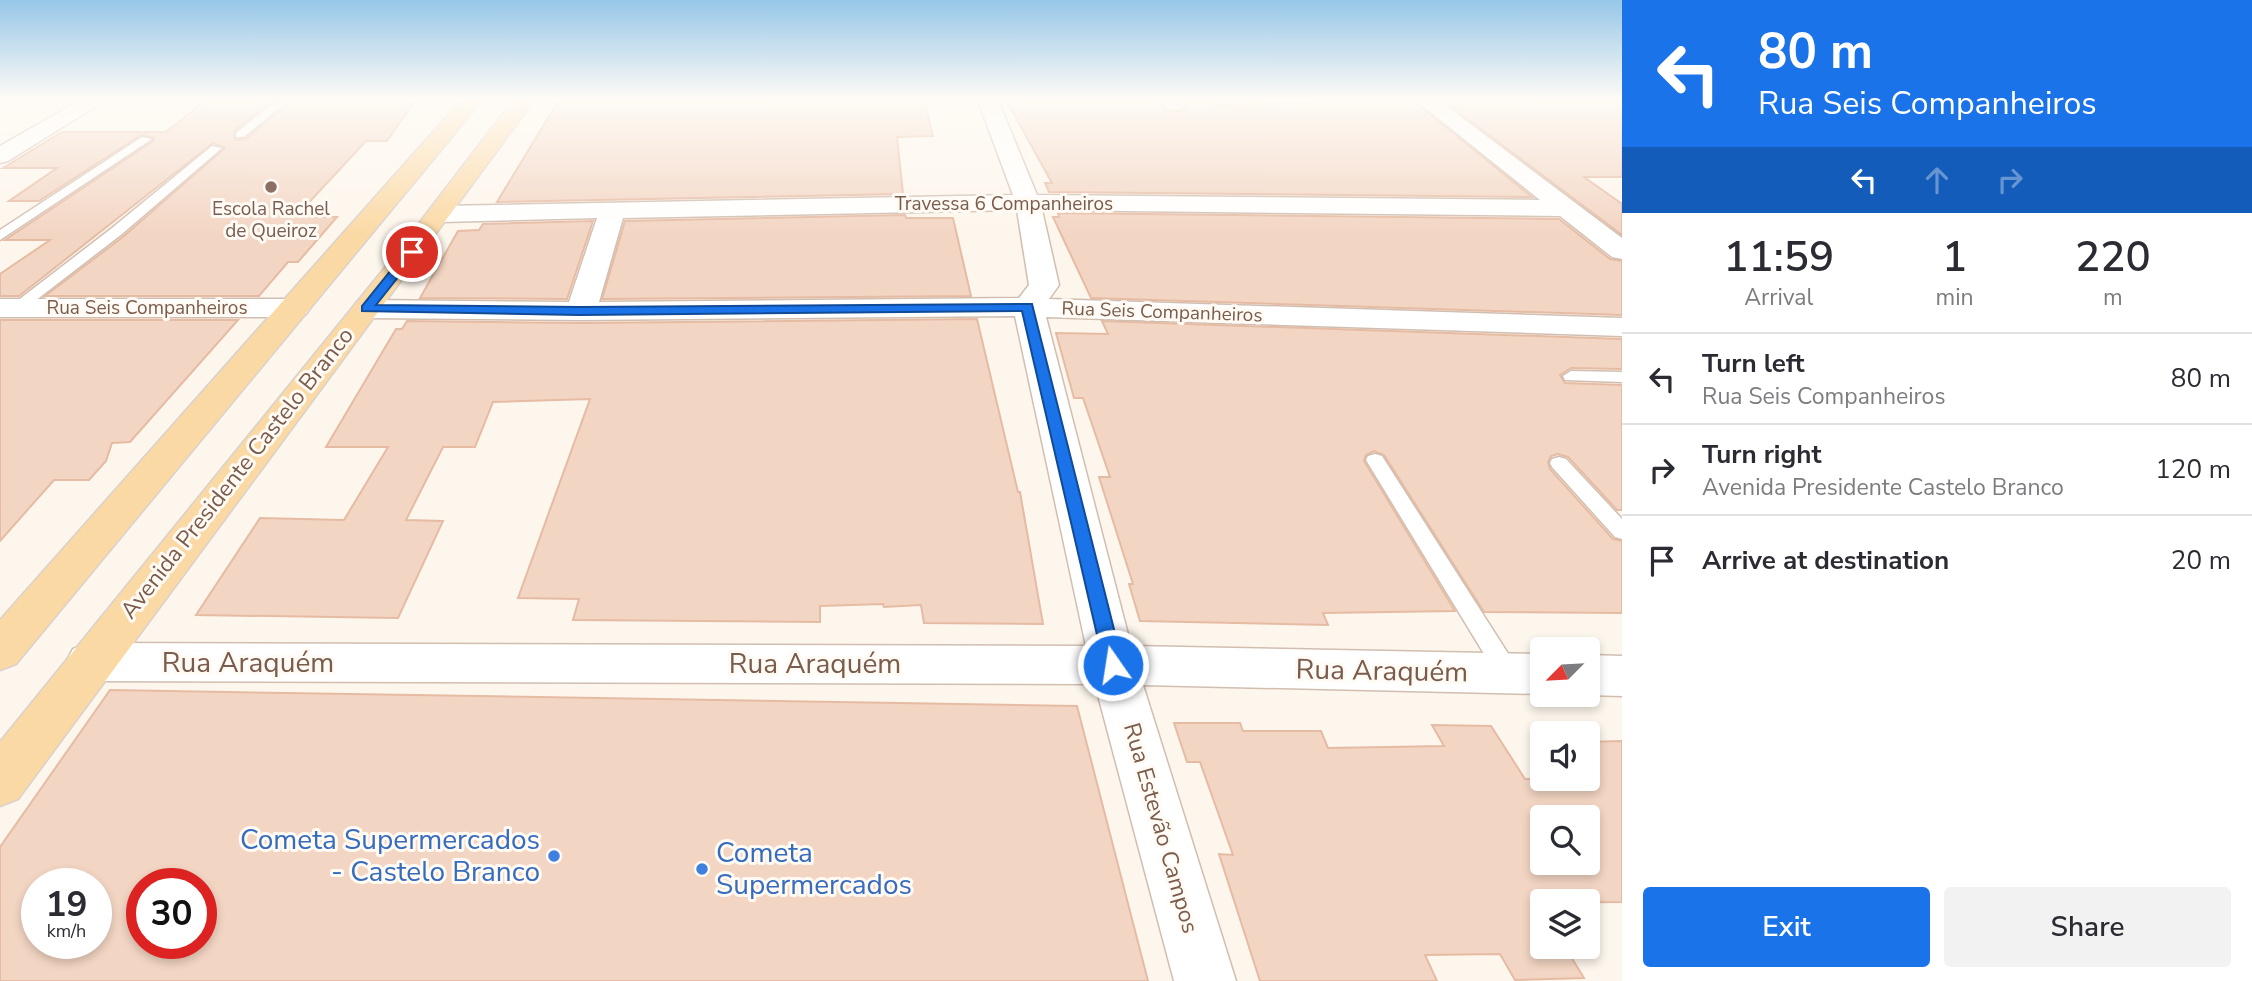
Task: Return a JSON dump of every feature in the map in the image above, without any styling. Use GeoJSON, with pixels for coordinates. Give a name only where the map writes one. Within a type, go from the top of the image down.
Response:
{"type":"FeatureCollection","features":[{"type":"Feature","properties":{"kind":"main road"},"geometry":{"type":"LineString","coordinates":[[0,651],[435,144]]}},
{"type":"Feature","properties":{"kind":"main road","name":"Avenida Presidente Castelo Branco"},"geometry":{"type":"LineString","coordinates":[[0,782],[89,662],[442,214],[493,144]]}},
{"type":"Feature","properties":{"kind":"street"},"geometry":{"type":"LineString","coordinates":[[0,156],[21,144]]}},
{"type":"Feature","properties":{"kind":"street"},"geometry":{"type":"LineString","coordinates":[[1005,144],[1028,202],[1044,285],[1028,307]]}},
{"type":"Feature","properties":{"kind":"street"},"geometry":{"type":"LineString","coordinates":[[1482,144],[1622,251]]}},
{"type":"Feature","properties":{"kind":"street","name":"Travessa 6 Companheiros"},"geometry":{"type":"LineString","coordinates":[[442,214],[1028,202],[1565,208]]}},
{"type":"Feature","properties":{"kind":"street"},"geometry":{"type":"LineString","coordinates":[[580,311],[613,210]]}},
{"type":"Feature","properties":{"kind":"street","name":"Rua Seis Companheiros"},"geometry":{"type":"LineString","coordinates":[[367,309],[580,311],[1028,307],[1622,327]]}},
{"type":"Feature","properties":{"kind":"street","name":"Rua Estevão Campos"},"geometry":{"type":"LineString","coordinates":[[1028,307],[1113,665],[1205,981]]}},
{"type":"Feature","properties":{"kind":"street","name":"Rua Seis Companheiros"},"geometry":{"type":"LineString","coordinates":[[8,308],[295,308]]}},
{"type":"Feature","properties":{"kind":"street","name":"Rua Araquém"},"geometry":{"type":"LineString","coordinates":[[89,662],[1113,665],[1525,674]]}},
{"type":"Feature","properties":{"kind":"street"},"geometry":{"type":"LineString","coordinates":[[1600,675],[1622,676]]}},
{"type":"Feature","properties":{"kind":"lane"},"geometry":{"type":"LineString","coordinates":[[0,236],[139,144]]}},
{"type":"Feature","properties":{"kind":"lane"},"geometry":{"type":"LineString","coordinates":[[8,308],[117,231],[216,148]]}},
{"type":"Feature","properties":{"kind":"lane"},"geometry":{"type":"LineString","coordinates":[[1571,376],[1622,377]]}},
{"type":"Feature","properties":{"kind":"lane"},"geometry":{"type":"LineString","coordinates":[[1375,460],[1525,674]]}},
{"type":"Feature","properties":{"kind":"lane"},"geometry":{"type":"LineString","coordinates":[[1559,463],[1622,532]]}},
{"type":"Feature","properties":{"kind":"building"},"geometry":{"type":"Polygon","coordinates":[[[43,144],[127,144],[39,201],[9,201],[57,168],[3,168],[43,144]]]}},
{"type":"Feature","properties":{"kind":"building"},"geometry":{"type":"Polygon","coordinates":[[[149,144],[212,144],[19,296],[0,296],[0,274],[50,240],[5,240],[149,144]]]}},
{"type":"Feature","properties":{"kind":"building"},"geometry":{"type":"Polygon","coordinates":[[[215,144],[363,144],[300,212],[307,212],[301,217],[337,217],[298,262],[288,262],[259,296],[45,296],[124,236],[225,148],[215,144]]]}},
{"type":"Feature","properties":{"kind":"building"},"geometry":{"type":"Polygon","coordinates":[[[532,144],[898,144],[903,194],[497,202],[532,144]]]}},
{"type":"Feature","properties":{"kind":"building"},"geometry":{"type":"Polygon","coordinates":[[[1030,144],[1466,144],[1532,197],[1049,192],[1045,183],[1052,183],[1030,144]]]}},
{"type":"Feature","properties":{"kind":"building"},"geometry":{"type":"Polygon","coordinates":[[[1501,144],[1622,144],[1622,177],[1584,177],[1622,204],[1622,235],[1501,144]]]}},
{"type":"Feature","properties":{"kind":"building"},"geometry":{"type":"Polygon","coordinates":[[[1058,213],[1559,219],[1610,259],[1622,261],[1622,315],[1091,298],[1053,217],[1059,217],[1058,213]]]}},
{"type":"Feature","properties":{"kind":"building"},"geometry":{"type":"Polygon","coordinates":[[[905,215],[906,218],[953,218],[971,296],[602,299],[625,221],[905,215]]]}},
{"type":"Feature","properties":{"kind":"building"},"geometry":{"type":"Polygon","coordinates":[[[593,221],[567,299],[420,298],[458,231],[479,230],[483,224],[593,221]]]}},
{"type":"Feature","properties":{"kind":"building"},"geometry":{"type":"Polygon","coordinates":[[[977,319],[1020,492],[1043,624],[924,623],[921,605],[884,607],[883,604],[820,606],[820,622],[573,620],[579,599],[518,598],[590,399],[493,402],[475,447],[443,447],[406,520],[443,521],[398,618],[196,615],[260,518],[344,520],[388,447],[326,447],[396,329],[402,329],[407,321],[581,323],[977,319]]]}},
{"type":"Feature","properties":{"kind":"building"},"geometry":{"type":"Polygon","coordinates":[[[0,320],[238,320],[130,442],[112,443],[106,461],[89,480],[54,480],[0,541],[0,320]]]}},
{"type":"Feature","properties":{"kind":"building"},"geometry":{"type":"Polygon","coordinates":[[[1102,321],[1622,339],[1622,369],[1571,368],[1560,375],[1565,383],[1622,385],[1622,510],[1617,510],[1568,457],[1558,454],[1551,456],[1548,462],[1550,469],[1613,539],[1622,541],[1622,613],[1484,612],[1384,455],[1374,451],[1366,455],[1364,461],[1455,611],[1323,613],[1328,625],[1140,621],[1129,584],[1133,584],[1099,477],[1110,477],[1083,398],[1074,398],[1056,333],[1108,334],[1102,321]]]}},
{"type":"Feature","properties":{"kind":"building","name":"Cometa Supermercados"},"geometry":{"type":"Polygon","coordinates":[[[110,690],[1077,706],[1148,981],[0,981],[0,847],[110,690]]]}},
{"type":"Feature","properties":{"kind":"building"},"geometry":{"type":"Polygon","coordinates":[[[1174,723],[1240,723],[1243,731],[1321,731],[1328,748],[1444,746],[1432,725],[1491,726],[1525,779],[1530,779],[1530,791],[1600,791],[1600,742],[1622,741],[1622,902],[1600,902],[1600,889],[1530,889],[1530,959],[1572,959],[1584,978],[1515,980],[1500,954],[1425,955],[1437,981],[1260,981],[1219,854],[1233,855],[1200,762],[1187,762],[1174,723]]]}},
{"type":"Feature","properties":{"kind":"place","name":"Escola Rachel de Queiroz"},"geometry":{"type":"Point","coordinates":[271,187]}},
{"type":"Feature","properties":{"kind":"place","name":"Cometa Supermercados - Castelo Branco"},"geometry":{"type":"Point","coordinates":[554,856]}},
{"type":"Feature","properties":{"kind":"place","name":"Cometa Supermercados"},"geometry":{"type":"Point","coordinates":[702,869]}},
{"type":"Feature","properties":{"kind":"route"},"geometry":{"type":"LineString","coordinates":[[412,252],[367,309],[580,311],[1028,307],[1113,665]]}}]}
